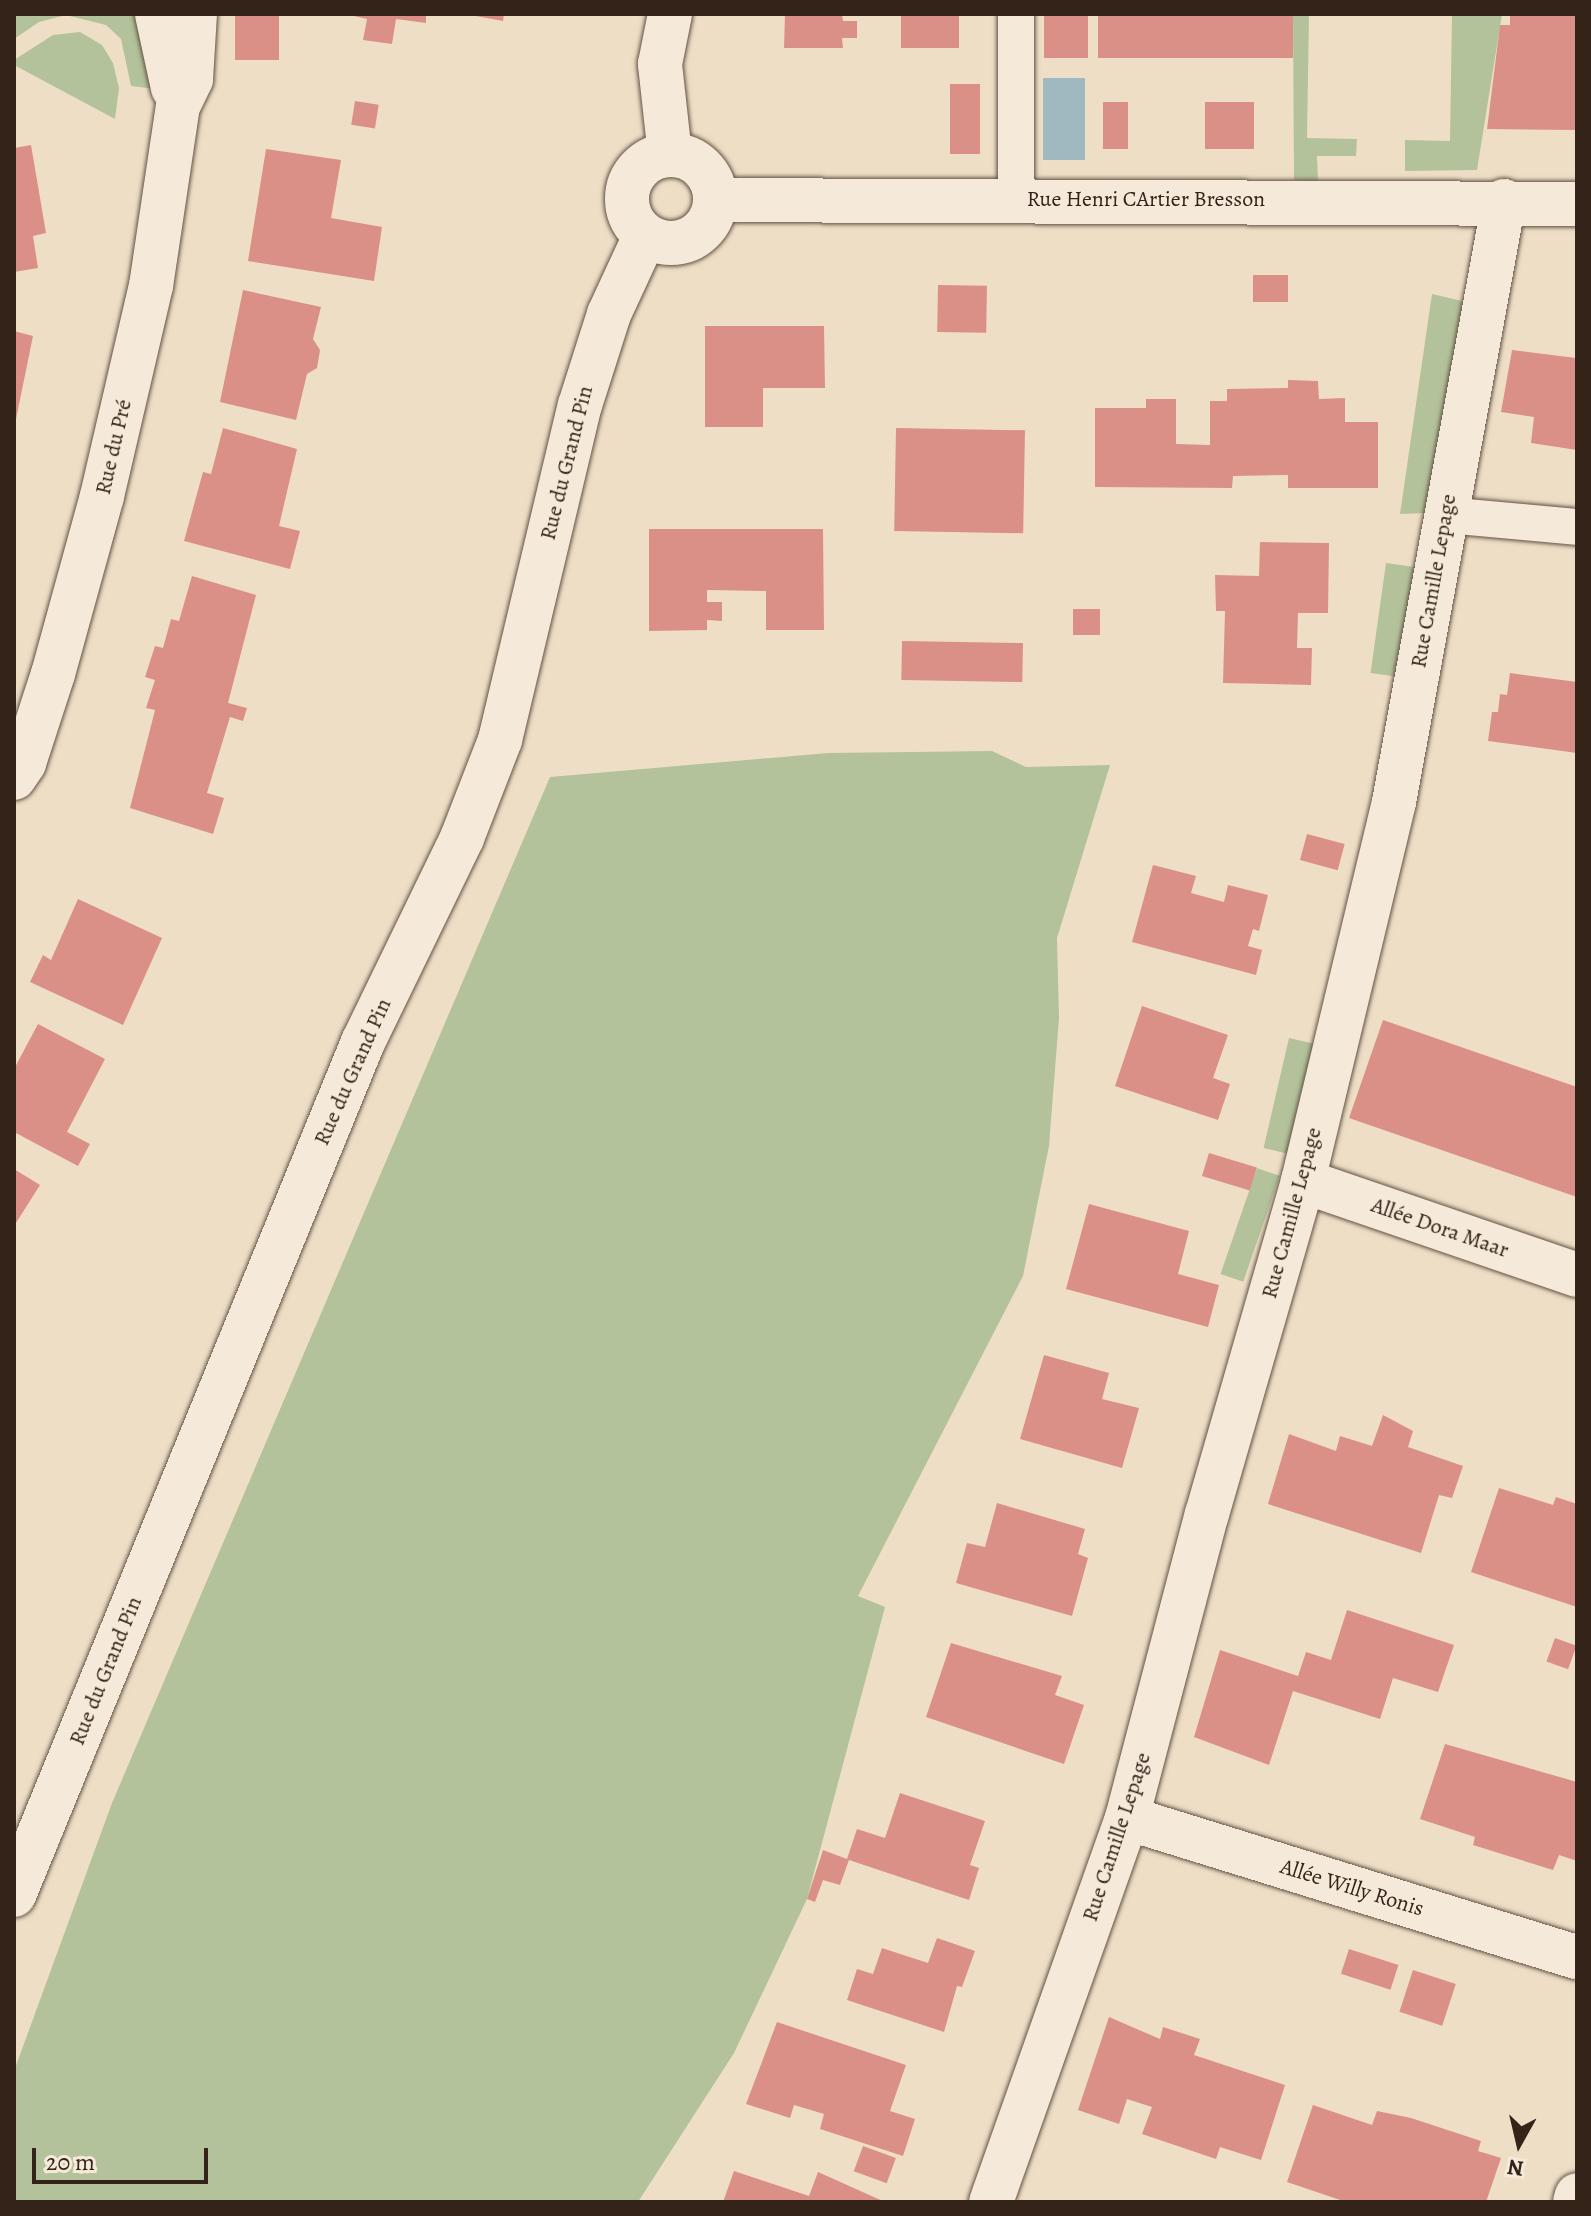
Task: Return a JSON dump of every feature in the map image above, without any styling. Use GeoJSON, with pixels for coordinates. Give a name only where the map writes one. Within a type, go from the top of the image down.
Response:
{"type":"FeatureCollection","features":[{"type":"Feature","properties":{"kind":"street","name":"Rue du Pré"},"geometry":{"type":"LineString","coordinates":[[157,14],[178,106]]}},
{"type":"Feature","properties":{"kind":"street","name":"Rue du Pré"},"geometry":{"type":"LineString","coordinates":[[14,778],[24,763],[53,674],[102,496],[151,286],[178,106],[191,79],[195,14]]}},
{"type":"Feature","properties":{"kind":"street"},"geometry":{"type":"LineString","coordinates":[[670,14],[660,64],[670,155]]}},
{"type":"Feature","properties":{"kind":"street"},"geometry":{"type":"LineString","coordinates":[[670,155],[697,163],[713,186],[715,200],[712,216],[691,238],[676,243],[645,236],[628,211],[631,179],[654,158],[670,155]]}},
{"type":"Feature","properties":{"kind":"street","name":"Rue Henri CArtier Bresson"},"geometry":{"type":"LineString","coordinates":[[715,200],[1504,201],[1577,204]]}},
{"type":"Feature","properties":{"kind":"street","name":"Rue Camille Lepage"},"geometry":{"type":"LineString","coordinates":[[991,2202],[1127,1818],[1207,1514],[1303,1181],[1394,802],[1504,201]]}},
{"type":"Feature","properties":{"kind":"street","name":"Rue du Grand Pin"},"geometry":{"type":"LineString","coordinates":[[14,1895],[363,1042],[462,838],[500,740],[580,405],[609,314],[645,236]]}},
{"type":"Feature","properties":{"kind":"street","name":"Allée Dora Maar"},"geometry":{"type":"LineString","coordinates":[[1303,1181],[1577,1275]]}},
{"type":"Feature","properties":{"kind":"street","name":"Allée Willy Ronis"},"geometry":{"type":"LineString","coordinates":[[1127,1818],[1577,1957]]}},
{"type":"Feature","properties":{"kind":"street"},"geometry":{"type":"LineString","coordinates":[[1575,2202],[1577,2195]]}},
{"type":"Feature","properties":{"kind":"lane"},"geometry":{"type":"LineString","coordinates":[[1016,14],[1016,199]]}},
{"type":"Feature","properties":{"kind":"lane"},"geometry":{"type":"LineString","coordinates":[[1446,515],[1577,527]]}},
{"type":"Feature","properties":{"kind":"green space"},"geometry":{"type":"Polygon","coordinates":[[[14,14],[144,14],[156,89],[131,86],[121,39],[106,25],[66,15],[39,22],[14,39],[14,14]]]}},
{"type":"Feature","properties":{"kind":"green space"},"geometry":{"type":"Polygon","coordinates":[[[1293,14],[1309,14],[1307,138],[1357,139],[1356,156],[1317,156],[1318,181],[1294,180],[1293,14]]]}},
{"type":"Feature","properties":{"kind":"green space"},"geometry":{"type":"Polygon","coordinates":[[[1452,14],[1502,14],[1477,170],[1405,171],[1405,140],[1450,141],[1452,14]]]}},
{"type":"Feature","properties":{"kind":"green space"},"geometry":{"type":"Polygon","coordinates":[[[80,32],[102,45],[113,63],[119,88],[115,119],[14,65],[14,60],[53,35],[80,32]]]}},
{"type":"Feature","properties":{"kind":"green space"},"geometry":{"type":"Polygon","coordinates":[[[1432,294],[1466,302],[1426,513],[1400,514],[1432,294]]]}},
{"type":"Feature","properties":{"kind":"green space"},"geometry":{"type":"Polygon","coordinates":[[[1386,563],[1415,567],[1399,677],[1371,673],[1386,563]]]}},
{"type":"Feature","properties":{"kind":"green space"},"geometry":{"type":"Polygon","coordinates":[[[992,751],[1026,767],[1110,765],[1057,938],[1059,1018],[1049,1146],[1023,1276],[858,1596],[885,1607],[807,1899],[734,2053],[638,2202],[14,2202],[14,2071],[112,1803],[550,777],[828,753],[992,751]]]}},
{"type":"Feature","properties":{"kind":"green space"},"geometry":{"type":"Polygon","coordinates":[[[1289,1038],[1314,1044],[1289,1154],[1264,1148],[1289,1038]]]}},
{"type":"Feature","properties":{"kind":"green space"},"geometry":{"type":"Polygon","coordinates":[[[1257,1168],[1280,1176],[1243,1282],[1221,1274],[1257,1168]]]}},
{"type":"Feature","properties":{"kind":"water"},"geometry":{"type":"Polygon","coordinates":[[[1043,78],[1085,78],[1085,160],[1043,160],[1043,78]]]}},
{"type":"Feature","properties":{"kind":"building"},"geometry":{"type":"Polygon","coordinates":[[[235,14],[279,14],[279,60],[235,60],[235,14]]]}},
{"type":"Feature","properties":{"kind":"building"},"geometry":{"type":"Polygon","coordinates":[[[345,14],[426,14],[426,23],[396,19],[392,44],[363,40],[367,19],[345,14]]]}},
{"type":"Feature","properties":{"kind":"building"},"geometry":{"type":"Polygon","coordinates":[[[465,14],[504,14],[503,21],[465,14]]]}},
{"type":"Feature","properties":{"kind":"building"},"geometry":{"type":"Polygon","coordinates":[[[785,14],[842,14],[843,21],[857,21],[857,38],[842,38],[843,48],[784,48],[785,14]]]}},
{"type":"Feature","properties":{"kind":"building"},"geometry":{"type":"Polygon","coordinates":[[[901,14],[959,14],[959,48],[901,48],[901,14]]]}},
{"type":"Feature","properties":{"kind":"building"},"geometry":{"type":"Polygon","coordinates":[[[1044,14],[1088,14],[1088,58],[1044,58],[1044,14]]]}},
{"type":"Feature","properties":{"kind":"building"},"geometry":{"type":"Polygon","coordinates":[[[1098,14],[1293,14],[1293,58],[1098,58],[1098,14]]]}},
{"type":"Feature","properties":{"kind":"building"},"geometry":{"type":"Polygon","coordinates":[[[1510,14],[1577,14],[1577,130],[1487,129],[1500,25],[1510,25],[1510,14]]]}},
{"type":"Feature","properties":{"kind":"building"},"geometry":{"type":"Polygon","coordinates":[[[950,84],[980,84],[980,154],[950,154],[950,84]]]}},
{"type":"Feature","properties":{"kind":"building"},"geometry":{"type":"Polygon","coordinates":[[[355,101],[379,105],[375,128],[351,125],[355,101]]]}},
{"type":"Feature","properties":{"kind":"building"},"geometry":{"type":"Polygon","coordinates":[[[1103,102],[1128,102],[1128,149],[1103,149],[1103,102]]]}},
{"type":"Feature","properties":{"kind":"building"},"geometry":{"type":"Polygon","coordinates":[[[1205,102],[1254,102],[1254,149],[1205,149],[1205,102]]]}},
{"type":"Feature","properties":{"kind":"building"},"geometry":{"type":"Polygon","coordinates":[[[31,145],[46,233],[33,236],[38,268],[14,272],[14,148],[31,145]]]}},
{"type":"Feature","properties":{"kind":"building"},"geometry":{"type":"Polygon","coordinates":[[[266,149],[341,160],[331,218],[382,227],[374,281],[248,261],[266,149]]]}},
{"type":"Feature","properties":{"kind":"building"},"geometry":{"type":"Polygon","coordinates":[[[1253,275],[1288,275],[1288,302],[1253,302],[1253,275]]]}},
{"type":"Feature","properties":{"kind":"building"},"geometry":{"type":"Polygon","coordinates":[[[938,285],[987,286],[986,333],[937,332],[938,285]]]}},
{"type":"Feature","properties":{"kind":"building"},"geometry":{"type":"Polygon","coordinates":[[[243,290],[321,307],[313,339],[320,350],[317,368],[307,374],[296,420],[220,402],[243,290]]]}},
{"type":"Feature","properties":{"kind":"building"},"geometry":{"type":"Polygon","coordinates":[[[705,326],[824,326],[825,388],[763,388],[763,427],[705,427],[705,326]]]}},
{"type":"Feature","properties":{"kind":"building"},"geometry":{"type":"Polygon","coordinates":[[[14,331],[33,336],[15,424],[14,423],[14,331]]]}},
{"type":"Feature","properties":{"kind":"building"},"geometry":{"type":"Polygon","coordinates":[[[1512,350],[1576,358],[1577,450],[1531,443],[1534,417],[1501,412],[1512,350]]]}},
{"type":"Feature","properties":{"kind":"building"},"geometry":{"type":"Polygon","coordinates":[[[1288,380],[1318,381],[1319,399],[1345,398],[1345,422],[1378,422],[1378,488],[1288,488],[1288,475],[1233,476],[1232,488],[1095,487],[1095,408],[1146,408],[1146,399],[1176,399],[1176,444],[1210,445],[1210,401],[1227,401],[1227,389],[1288,388],[1288,380]]]}},
{"type":"Feature","properties":{"kind":"building"},"geometry":{"type":"Polygon","coordinates":[[[223,428],[297,449],[279,526],[300,531],[290,569],[184,541],[203,472],[211,474],[223,428]]]}},
{"type":"Feature","properties":{"kind":"building"},"geometry":{"type":"Polygon","coordinates":[[[896,428],[1025,430],[1023,533],[894,531],[896,428]]]}},
{"type":"Feature","properties":{"kind":"building"},"geometry":{"type":"Polygon","coordinates":[[[649,529],[823,529],[824,630],[766,630],[766,591],[707,590],[707,602],[722,602],[722,621],[707,620],[707,630],[649,631],[649,529]]]}},
{"type":"Feature","properties":{"kind":"building"},"geometry":{"type":"Polygon","coordinates":[[[1260,542],[1329,543],[1328,613],[1298,613],[1297,648],[1312,648],[1311,685],[1223,683],[1225,611],[1216,611],[1215,575],[1259,576],[1260,542]]]}},
{"type":"Feature","properties":{"kind":"building"},"geometry":{"type":"Polygon","coordinates":[[[192,576],[256,595],[228,703],[247,708],[243,721],[230,717],[207,793],[224,798],[213,834],[130,808],[155,710],[146,708],[155,680],[145,677],[155,646],[163,648],[171,619],[179,621],[192,576]]]}},
{"type":"Feature","properties":{"kind":"building"},"geometry":{"type":"Polygon","coordinates":[[[1073,609],[1100,609],[1100,635],[1073,635],[1073,609]]]}},
{"type":"Feature","properties":{"kind":"building"},"geometry":{"type":"Polygon","coordinates":[[[902,641],[1023,643],[1022,682],[901,680],[902,641]]]}},
{"type":"Feature","properties":{"kind":"building"},"geometry":{"type":"Polygon","coordinates":[[[1510,673],[1577,682],[1577,753],[1488,741],[1492,712],[1498,712],[1500,694],[1507,695],[1510,673]]]}},
{"type":"Feature","properties":{"kind":"building"},"geometry":{"type":"Polygon","coordinates":[[[1307,834],[1345,844],[1338,870],[1300,860],[1307,834]]]}},
{"type":"Feature","properties":{"kind":"building"},"geometry":{"type":"Polygon","coordinates":[[[1153,865],[1196,876],[1191,893],[1224,902],[1228,885],[1268,895],[1259,931],[1253,929],[1248,946],[1262,950],[1256,975],[1132,942],[1153,865]]]}},
{"type":"Feature","properties":{"kind":"building"},"geometry":{"type":"Polygon","coordinates":[[[78,899],[162,938],[123,1025],[30,982],[43,955],[51,960],[78,899]]]}},
{"type":"Feature","properties":{"kind":"building"},"geometry":{"type":"Polygon","coordinates":[[[1142,1006],[1228,1035],[1213,1078],[1230,1084],[1218,1120],[1115,1086],[1142,1006]]]}},
{"type":"Feature","properties":{"kind":"building"},"geometry":{"type":"Polygon","coordinates":[[[1383,1020],[1577,1087],[1577,1197],[1349,1118],[1383,1020]]]}},
{"type":"Feature","properties":{"kind":"building"},"geometry":{"type":"Polygon","coordinates":[[[38,1024],[105,1059],[67,1132],[90,1144],[78,1166],[14,1132],[14,1069],[38,1024]]]}},
{"type":"Feature","properties":{"kind":"building"},"geometry":{"type":"Polygon","coordinates":[[[1209,1153],[1257,1168],[1250,1191],[1202,1176],[1209,1153]]]}},
{"type":"Feature","properties":{"kind":"building"},"geometry":{"type":"Polygon","coordinates":[[[14,1169],[40,1185],[14,1226],[14,1169]]]}},
{"type":"Feature","properties":{"kind":"building"},"geometry":{"type":"Polygon","coordinates":[[[1089,1204],[1189,1231],[1178,1274],[1219,1285],[1208,1327],[1066,1289],[1089,1204]]]}},
{"type":"Feature","properties":{"kind":"building"},"geometry":{"type":"Polygon","coordinates":[[[1044,1355],[1109,1373],[1102,1399],[1139,1408],[1122,1468],[1020,1439],[1044,1355]]]}},
{"type":"Feature","properties":{"kind":"building"},"geometry":{"type":"Polygon","coordinates":[[[1383,1415],[1413,1431],[1408,1447],[1463,1466],[1452,1498],[1439,1495],[1421,1553],[1268,1504],[1289,1434],[1336,1451],[1340,1436],[1372,1446],[1383,1415]]]}},
{"type":"Feature","properties":{"kind":"building"},"geometry":{"type":"Polygon","coordinates":[[[1499,1488],[1553,1505],[1556,1497],[1577,1504],[1577,1607],[1471,1572],[1499,1488]]]}},
{"type":"Feature","properties":{"kind":"building"},"geometry":{"type":"Polygon","coordinates":[[[997,1503],[1085,1529],[1078,1554],[1088,1558],[1072,1616],[956,1583],[967,1543],[985,1547],[997,1503]]]}},
{"type":"Feature","properties":{"kind":"building"},"geometry":{"type":"Polygon","coordinates":[[[1347,1610],[1454,1645],[1438,1692],[1393,1678],[1380,1719],[1293,1691],[1269,1765],[1194,1737],[1220,1650],[1298,1676],[1306,1652],[1331,1660],[1347,1610]]]}},
{"type":"Feature","properties":{"kind":"building"},"geometry":{"type":"Polygon","coordinates":[[[1555,1638],[1577,1646],[1568,1669],[1546,1661],[1555,1638]]]}},
{"type":"Feature","properties":{"kind":"building"},"geometry":{"type":"Polygon","coordinates":[[[951,1643],[1062,1676],[1055,1695],[1084,1705],[1064,1764],[926,1717],[951,1643]]]}},
{"type":"Feature","properties":{"kind":"building"},"geometry":{"type":"Polygon","coordinates":[[[1445,1744],[1577,1782],[1577,1861],[1559,1855],[1553,1870],[1473,1845],[1475,1837],[1420,1819],[1445,1744]]]}},
{"type":"Feature","properties":{"kind":"building"},"geometry":{"type":"Polygon","coordinates":[[[900,1793],[985,1821],[970,1865],[979,1868],[969,1900],[849,1860],[840,1885],[823,1880],[815,1902],[807,1899],[823,1850],[847,1859],[857,1829],[885,1838],[900,1793]]]}},
{"type":"Feature","properties":{"kind":"building"},"geometry":{"type":"Polygon","coordinates":[[[937,1938],[975,1951],[962,1987],[957,1986],[944,2032],[847,2000],[857,1969],[873,1974],[882,1948],[928,1963],[937,1938]]]}},
{"type":"Feature","properties":{"kind":"building"},"geometry":{"type":"Polygon","coordinates":[[[1349,1949],[1398,1965],[1390,1990],[1341,1974],[1349,1949]]]}},
{"type":"Feature","properties":{"kind":"building"},"geometry":{"type":"Polygon","coordinates":[[[1413,1970],[1456,1984],[1442,2026],[1399,2012],[1413,1970]]]}},
{"type":"Feature","properties":{"kind":"building"},"geometry":{"type":"Polygon","coordinates":[[[1109,2017],[1160,2039],[1163,2027],[1200,2039],[1194,2055],[1285,2085],[1261,2160],[1220,2147],[1216,2159],[1142,2134],[1152,2107],[1127,2099],[1119,2124],[1078,2110],[1109,2017]]]}},
{"type":"Feature","properties":{"kind":"building"},"geometry":{"type":"Polygon","coordinates":[[[777,2022],[906,2065],[890,2111],[915,2119],[903,2156],[820,2129],[824,2114],[794,2105],[790,2118],[746,2104],[777,2022]]]}},
{"type":"Feature","properties":{"kind":"building"},"geometry":{"type":"Polygon","coordinates":[[[1313,2105],[1372,2125],[1377,2111],[1411,2118],[1481,2141],[1478,2151],[1501,2158],[1486,2202],[1346,2202],[1287,2182],[1313,2105]]]}},
{"type":"Feature","properties":{"kind":"building"},"geometry":{"type":"Polygon","coordinates":[[[863,2146],[896,2158],[887,2183],[854,2171],[863,2146]]]}},
{"type":"Feature","properties":{"kind":"building"},"geometry":{"type":"Polygon","coordinates":[[[734,2171],[809,2196],[818,2172],[885,2202],[723,2202],[734,2171]]]}}]}
